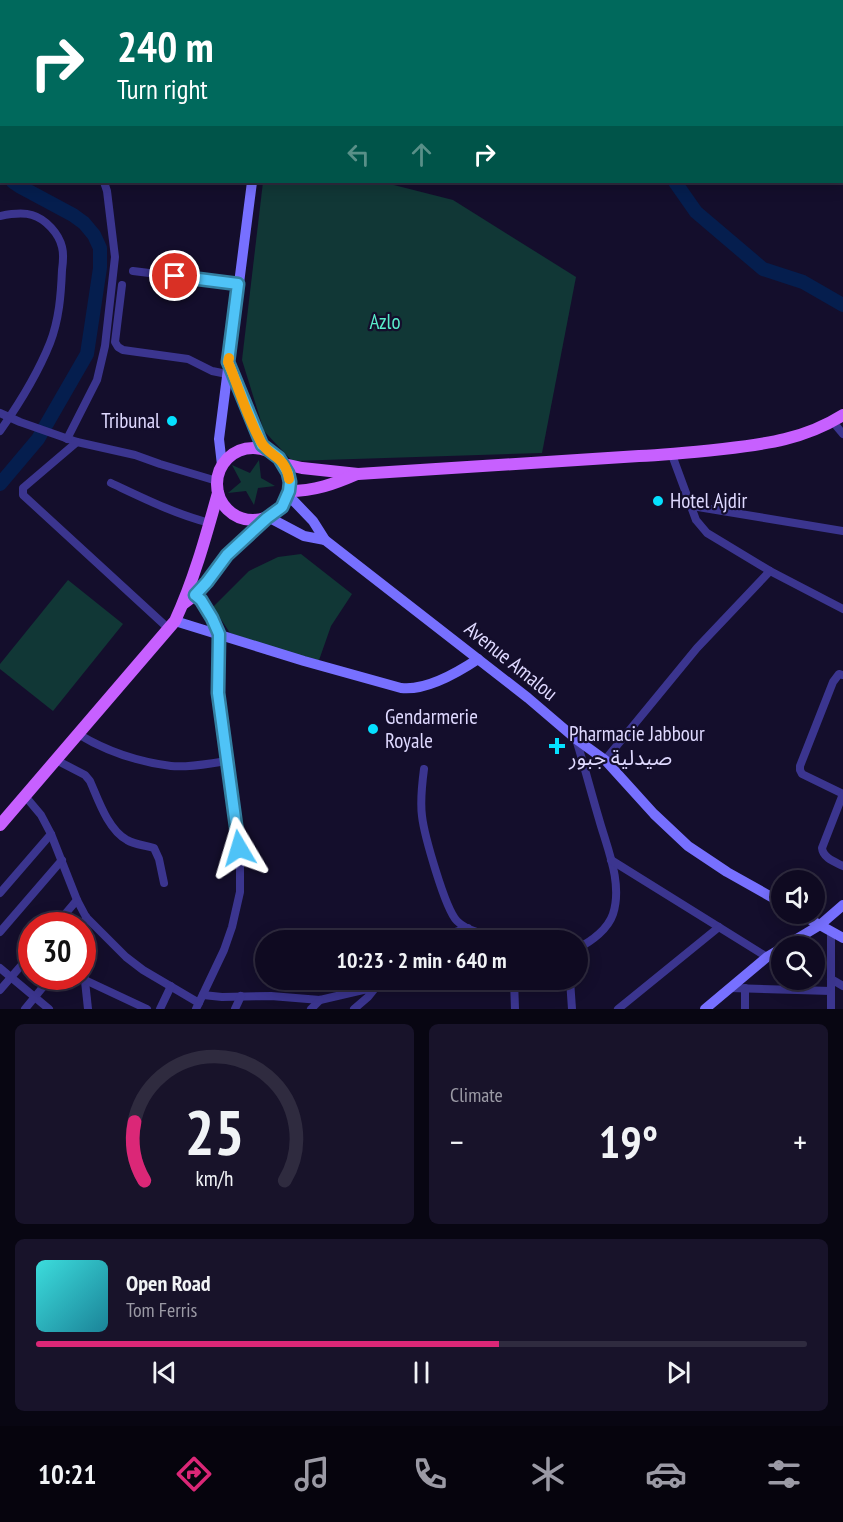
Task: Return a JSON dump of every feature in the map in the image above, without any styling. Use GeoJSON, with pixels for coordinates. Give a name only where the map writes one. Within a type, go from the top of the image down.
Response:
{"type":"FeatureCollection","features":[{"type":"Feature","properties":{"kind":"main road"},"geometry":{"type":"LineString","coordinates":[[284,464],[358,474],[672,455],[775,442],[807,433],[838,418]]}},
{"type":"Feature","properties":{"kind":"main road"},"geometry":{"type":"LineString","coordinates":[[3,817],[25,796],[172,625],[183,604],[201,552],[210,523],[222,465],[240,450],[262,449],[273,453],[284,464],[290,482],[289,493],[282,507],[227,555],[207,582],[183,604]]}},
{"type":"Feature","properties":{"kind":"main road"},"geometry":{"type":"LineString","coordinates":[[289,493],[328,486],[358,474]]}},
{"type":"Feature","properties":{"kind":"main road"},"geometry":{"type":"LineString","coordinates":[[218,487],[222,503],[237,516],[247,520],[268,518]]}},
{"type":"Feature","properties":{"kind":"street"},"geometry":{"type":"LineString","coordinates":[[64,438],[97,380],[105,345],[115,257],[108,191],[104,183]]}},
{"type":"Feature","properties":{"kind":"street"},"geometry":{"type":"LineString","coordinates":[[222,465],[219,439],[252,183]]}},
{"type":"Feature","properties":{"kind":"street"},"geometry":{"type":"LineString","coordinates":[[0,216],[33,215],[51,228],[60,239],[63,250],[59,307],[50,342],[10,417],[0,431]]}},
{"type":"Feature","properties":{"kind":"street"},"geometry":{"type":"LineString","coordinates":[[133,271],[238,284]]}},
{"type":"Feature","properties":{"kind":"street"},"geometry":{"type":"LineString","coordinates":[[122,285],[115,342],[118,347],[123,350],[188,359],[212,371],[227,374]]}},
{"type":"Feature","properties":{"kind":"street"},"geometry":{"type":"LineString","coordinates":[[228,362],[262,445],[273,453]]}},
{"type":"Feature","properties":{"kind":"street"},"geometry":{"type":"LineString","coordinates":[[0,413],[64,438],[135,455],[218,487]]}},
{"type":"Feature","properties":{"kind":"street"},"geometry":{"type":"LineString","coordinates":[[838,418],[843,434]]}},
{"type":"Feature","properties":{"kind":"street"},"geometry":{"type":"LineString","coordinates":[[77,442],[23,488],[23,495],[172,625],[219,634],[304,661],[411,689],[420,688],[463,669],[478,659]]}},
{"type":"Feature","properties":{"kind":"street"},"geometry":{"type":"LineString","coordinates":[[672,455],[696,520],[707,533],[770,571],[843,609]]}},
{"type":"Feature","properties":{"kind":"street"},"geometry":{"type":"LineString","coordinates":[[111,483],[196,520],[210,523]]}},
{"type":"Feature","properties":{"kind":"street"},"geometry":{"type":"LineString","coordinates":[[289,493],[313,521],[325,540]]}},
{"type":"Feature","properties":{"kind":"street"},"geometry":{"type":"LineString","coordinates":[[692,506],[843,531]]}},
{"type":"Feature","properties":{"kind":"street"},"geometry":{"type":"LineString","coordinates":[[268,518],[304,536],[325,540]]}},
{"type":"Feature","properties":{"kind":"street","name":"Avenue Amalou"},"geometry":{"type":"LineString","coordinates":[[325,540],[604,760],[654,814],[688,846],[727,872],[771,897]]}},
{"type":"Feature","properties":{"kind":"street"},"geometry":{"type":"LineString","coordinates":[[604,760],[696,648],[770,571]]}},
{"type":"Feature","properties":{"kind":"street"},"geometry":{"type":"LineString","coordinates":[[96,927],[126,957],[197,1006],[224,950],[232,927],[240,892],[240,852],[218,693],[219,634],[201,600],[195,595]]}},
{"type":"Feature","properties":{"kind":"street"},"geometry":{"type":"LineString","coordinates":[[843,675],[839,674],[833,682],[800,766],[802,774],[843,794],[822,848],[825,855],[843,866]]}},
{"type":"Feature","properties":{"kind":"street"},"geometry":{"type":"LineString","coordinates":[[78,734],[94,744],[133,758],[172,766],[228,761]]}},
{"type":"Feature","properties":{"kind":"street"},"geometry":{"type":"LineString","coordinates":[[576,739],[611,860],[617,894],[613,916],[598,935],[588,942]]}},
{"type":"Feature","properties":{"kind":"street"},"geometry":{"type":"LineString","coordinates":[[56,760],[85,775],[117,833],[136,844],[154,848],[164,883]]}},
{"type":"Feature","properties":{"kind":"street"},"geometry":{"type":"LineString","coordinates":[[424,769],[422,814],[440,883],[451,914],[456,920],[475,930]]}},
{"type":"Feature","properties":{"kind":"street"},"geometry":{"type":"LineString","coordinates":[[25,796],[41,815],[51,834],[83,912]]}},
{"type":"Feature","properties":{"kind":"street"},"geometry":{"type":"LineString","coordinates":[[0,893],[51,834]]}},
{"type":"Feature","properties":{"kind":"street"},"geometry":{"type":"LineString","coordinates":[[0,932],[62,860]]}},
{"type":"Feature","properties":{"kind":"street"},"geometry":{"type":"LineString","coordinates":[[611,860],[767,957]]}},
{"type":"Feature","properties":{"kind":"street"},"geometry":{"type":"LineString","coordinates":[[67,912],[77,900]]}},
{"type":"Feature","properties":{"kind":"street"},"geometry":{"type":"LineString","coordinates":[[802,936],[820,925],[843,905]]}},
{"type":"Feature","properties":{"kind":"street"},"geometry":{"type":"LineString","coordinates":[[820,925],[843,938]]}},
{"type":"Feature","properties":{"kind":"street"},"geometry":{"type":"LineString","coordinates":[[618,1009],[719,927]]}},
{"type":"Feature","properties":{"kind":"street"},"geometry":{"type":"LineString","coordinates":[[461,930],[468,928]]}},
{"type":"Feature","properties":{"kind":"street"},"geometry":{"type":"LineString","coordinates":[[831,931],[831,1009]]}},
{"type":"Feature","properties":{"kind":"street"},"geometry":{"type":"LineString","coordinates":[[705,1009],[771,954]]}},
{"type":"Feature","properties":{"kind":"street"},"geometry":{"type":"LineString","coordinates":[[0,968],[49,1009]]}},
{"type":"Feature","properties":{"kind":"street"},"geometry":{"type":"LineString","coordinates":[[0,990],[18,969]]}},
{"type":"Feature","properties":{"kind":"street"},"geometry":{"type":"LineString","coordinates":[[831,979],[843,986]]}},
{"type":"Feature","properties":{"kind":"street"},"geometry":{"type":"LineString","coordinates":[[96,985],[147,1009]]}},
{"type":"Feature","properties":{"kind":"street"},"geometry":{"type":"LineString","coordinates":[[160,1009],[171,986]]}},
{"type":"Feature","properties":{"kind":"street"},"geometry":{"type":"LineString","coordinates":[[730,988],[831,991]]}},
{"type":"Feature","properties":{"kind":"street"},"geometry":{"type":"LineString","coordinates":[[745,988],[745,1009]]}},
{"type":"Feature","properties":{"kind":"street"},"geometry":{"type":"LineString","coordinates":[[26,1009],[40,990]]}},
{"type":"Feature","properties":{"kind":"street"},"geometry":{"type":"LineString","coordinates":[[86,990],[88,1009]]}},
{"type":"Feature","properties":{"kind":"street"},"geometry":{"type":"LineString","coordinates":[[203,994],[222,997],[271,996],[320,1000],[363,990]]}},
{"type":"Feature","properties":{"kind":"street"},"geometry":{"type":"LineString","coordinates":[[354,1009],[374,990]]}},
{"type":"Feature","properties":{"kind":"street"},"geometry":{"type":"LineString","coordinates":[[514,990],[515,1009]]}},
{"type":"Feature","properties":{"kind":"street"},"geometry":{"type":"LineString","coordinates":[[571,990],[572,1009]]}},
{"type":"Feature","properties":{"kind":"street"},"geometry":{"type":"LineString","coordinates":[[235,1009],[241,996]]}},
{"type":"Feature","properties":{"kind":"street"},"geometry":{"type":"LineString","coordinates":[[310,1009],[320,1000]]}},
{"type":"Feature","properties":{"kind":"green space","name":"Azlo"},"geometry":{"type":"Polygon","coordinates":[[[263,183],[386,183],[453,200],[576,277],[542,453],[292,461],[264,431],[242,360],[263,183]]]}},
{"type":"Feature","properties":{"kind":"green space"},"geometry":{"type":"Polygon","coordinates":[[[259,460],[261,478],[275,486],[258,488],[254,505],[246,491],[228,493],[241,482],[232,465],[250,473],[259,460]]]}},
{"type":"Feature","properties":{"kind":"green space"},"geometry":{"type":"Polygon","coordinates":[[[301,554],[352,594],[331,626],[318,663],[230,633],[213,607],[249,571],[278,557],[301,554]]]}},
{"type":"Feature","properties":{"kind":"green space"},"geometry":{"type":"Polygon","coordinates":[[[68,580],[123,624],[53,711],[0,669],[0,664],[68,580]]]}},
{"type":"Feature","properties":{"kind":"waterway"},"geometry":{"type":"LineString","coordinates":[[0,484],[38,439],[87,354],[100,268],[100,248],[94,235],[84,223],[14,183]]}},
{"type":"Feature","properties":{"kind":"waterway"},"geometry":{"type":"LineString","coordinates":[[676,183],[696,212],[763,269],[803,282],[843,305]]}},
{"type":"Feature","properties":{"kind":"slow traffic"},"geometry":{"type":"LineString","coordinates":[[229,358],[228,362],[262,445],[284,464],[289,479]]}},
{"type":"Feature","properties":{"kind":"place","name":"Tribunal"},"geometry":{"type":"Point","coordinates":[172,421]}},
{"type":"Feature","properties":{"kind":"place","name":"Hotel Ajdir"},"geometry":{"type":"Point","coordinates":[658,501]}},
{"type":"Feature","properties":{"kind":"place","name":"Gendarmerie Royale"},"geometry":{"type":"Point","coordinates":[373,729]}},
{"type":"Feature","properties":{"kind":"place","name":"Pharmacie Jabbour صيدلية جبور"},"geometry":{"type":"Point","coordinates":[557,746]}},
{"type":"Feature","properties":{"kind":"route"},"geometry":{"type":"LineString","coordinates":[[175,276],[238,284],[228,362],[262,445],[284,464],[290,482],[288,495],[282,507],[227,555],[195,595],[201,600],[219,634],[218,693],[239,848]]}}]}
